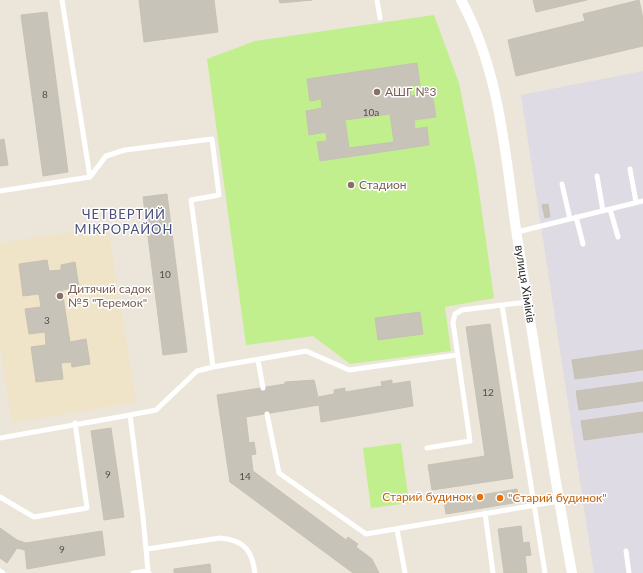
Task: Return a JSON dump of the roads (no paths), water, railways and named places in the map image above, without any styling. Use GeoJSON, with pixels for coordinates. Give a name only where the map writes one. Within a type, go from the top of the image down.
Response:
{"type":"FeatureCollection","features":[{"type":"Feature","properties":{"kind":"street","name":"вулиця Хіміків"},"geometry":{"type":"LineString","coordinates":[[461,0],[471,18],[483,49],[494,86],[508,161],[516,232],[572,573]]}},
{"type":"Feature","properties":{"kind":"lane"},"geometry":{"type":"LineString","coordinates":[[62,0],[90,176]]}},
{"type":"Feature","properties":{"kind":"lane"},"geometry":{"type":"LineString","coordinates":[[377,0],[380,18]]}},
{"type":"Feature","properties":{"kind":"lane"},"geometry":{"type":"LineString","coordinates":[[0,191],[90,176],[106,156],[124,150],[212,139],[219,196],[191,200],[213,368]]}},
{"type":"Feature","properties":{"kind":"lane"},"geometry":{"type":"LineString","coordinates":[[630,169],[636,202]]}},
{"type":"Feature","properties":{"kind":"lane"},"geometry":{"type":"LineString","coordinates":[[597,176],[603,211]]}},
{"type":"Feature","properties":{"kind":"lane"},"geometry":{"type":"LineString","coordinates":[[562,184],[570,219]]}},
{"type":"Feature","properties":{"kind":"lane"},"geometry":{"type":"LineString","coordinates":[[516,232],[643,201]]}},
{"type":"Feature","properties":{"kind":"lane"},"geometry":{"type":"LineString","coordinates":[[610,209],[618,237]]}},
{"type":"Feature","properties":{"kind":"lane"},"geometry":{"type":"LineString","coordinates":[[576,217],[583,244]]}},
{"type":"Feature","properties":{"kind":"lane"},"geometry":{"type":"LineString","coordinates":[[427,448],[470,441],[453,322],[456,314],[462,310],[527,302]]}},
{"type":"Feature","properties":{"kind":"lane"},"geometry":{"type":"LineString","coordinates":[[502,305],[545,573]]}},
{"type":"Feature","properties":{"kind":"lane"},"geometry":{"type":"LineString","coordinates":[[0,438],[75,423],[156,410],[197,371],[306,351],[349,370],[457,355]]}},
{"type":"Feature","properties":{"kind":"lane"},"geometry":{"type":"LineString","coordinates":[[258,360],[263,388]]}},
{"type":"Feature","properties":{"kind":"lane"},"geometry":{"type":"LineString","coordinates":[[267,414],[279,473],[366,534],[559,501]]}},
{"type":"Feature","properties":{"kind":"lane"},"geometry":{"type":"LineString","coordinates":[[130,415],[149,572],[133,573]]}},
{"type":"Feature","properties":{"kind":"lane"},"geometry":{"type":"LineString","coordinates":[[0,497],[34,517],[87,508],[75,423]]}},
{"type":"Feature","properties":{"kind":"lane"},"geometry":{"type":"LineString","coordinates":[[485,513],[493,573]]}},
{"type":"Feature","properties":{"kind":"lane"},"geometry":{"type":"LineString","coordinates":[[397,529],[405,573]]}},
{"type":"Feature","properties":{"kind":"lane"},"geometry":{"type":"LineString","coordinates":[[147,549],[220,538],[227,539],[244,546],[253,557],[255,573]]}},
{"type":"Feature","properties":{"kind":"lane"},"geometry":{"type":"LineString","coordinates":[[626,551],[629,573]]}},
{"type":"Feature","properties":{"kind":"place","name":"АШГ №3"},"geometry":{"type":"Point","coordinates":[377,92]}},
{"type":"Feature","properties":{"kind":"place","name":"Стадион"},"geometry":{"type":"Point","coordinates":[351,185]}},
{"type":"Feature","properties":{"kind":"place","name":"Дитячий садок №5 \"Теремок\""},"geometry":{"type":"Point","coordinates":[60,296]}},
{"type":"Feature","properties":{"kind":"place","name":"Старий будинок"},"geometry":{"type":"Point","coordinates":[480,497]}},
{"type":"Feature","properties":{"kind":"place","name":"\"Старий будинок\""},"geometry":{"type":"Point","coordinates":[500,498]}},
{"type":"Feature","properties":{"kind":"district","name":"ЧЕТВЕРТИЙ МІКРОРАЙОН"},"geometry":{"type":"Point","coordinates":[124,222]}}]}
